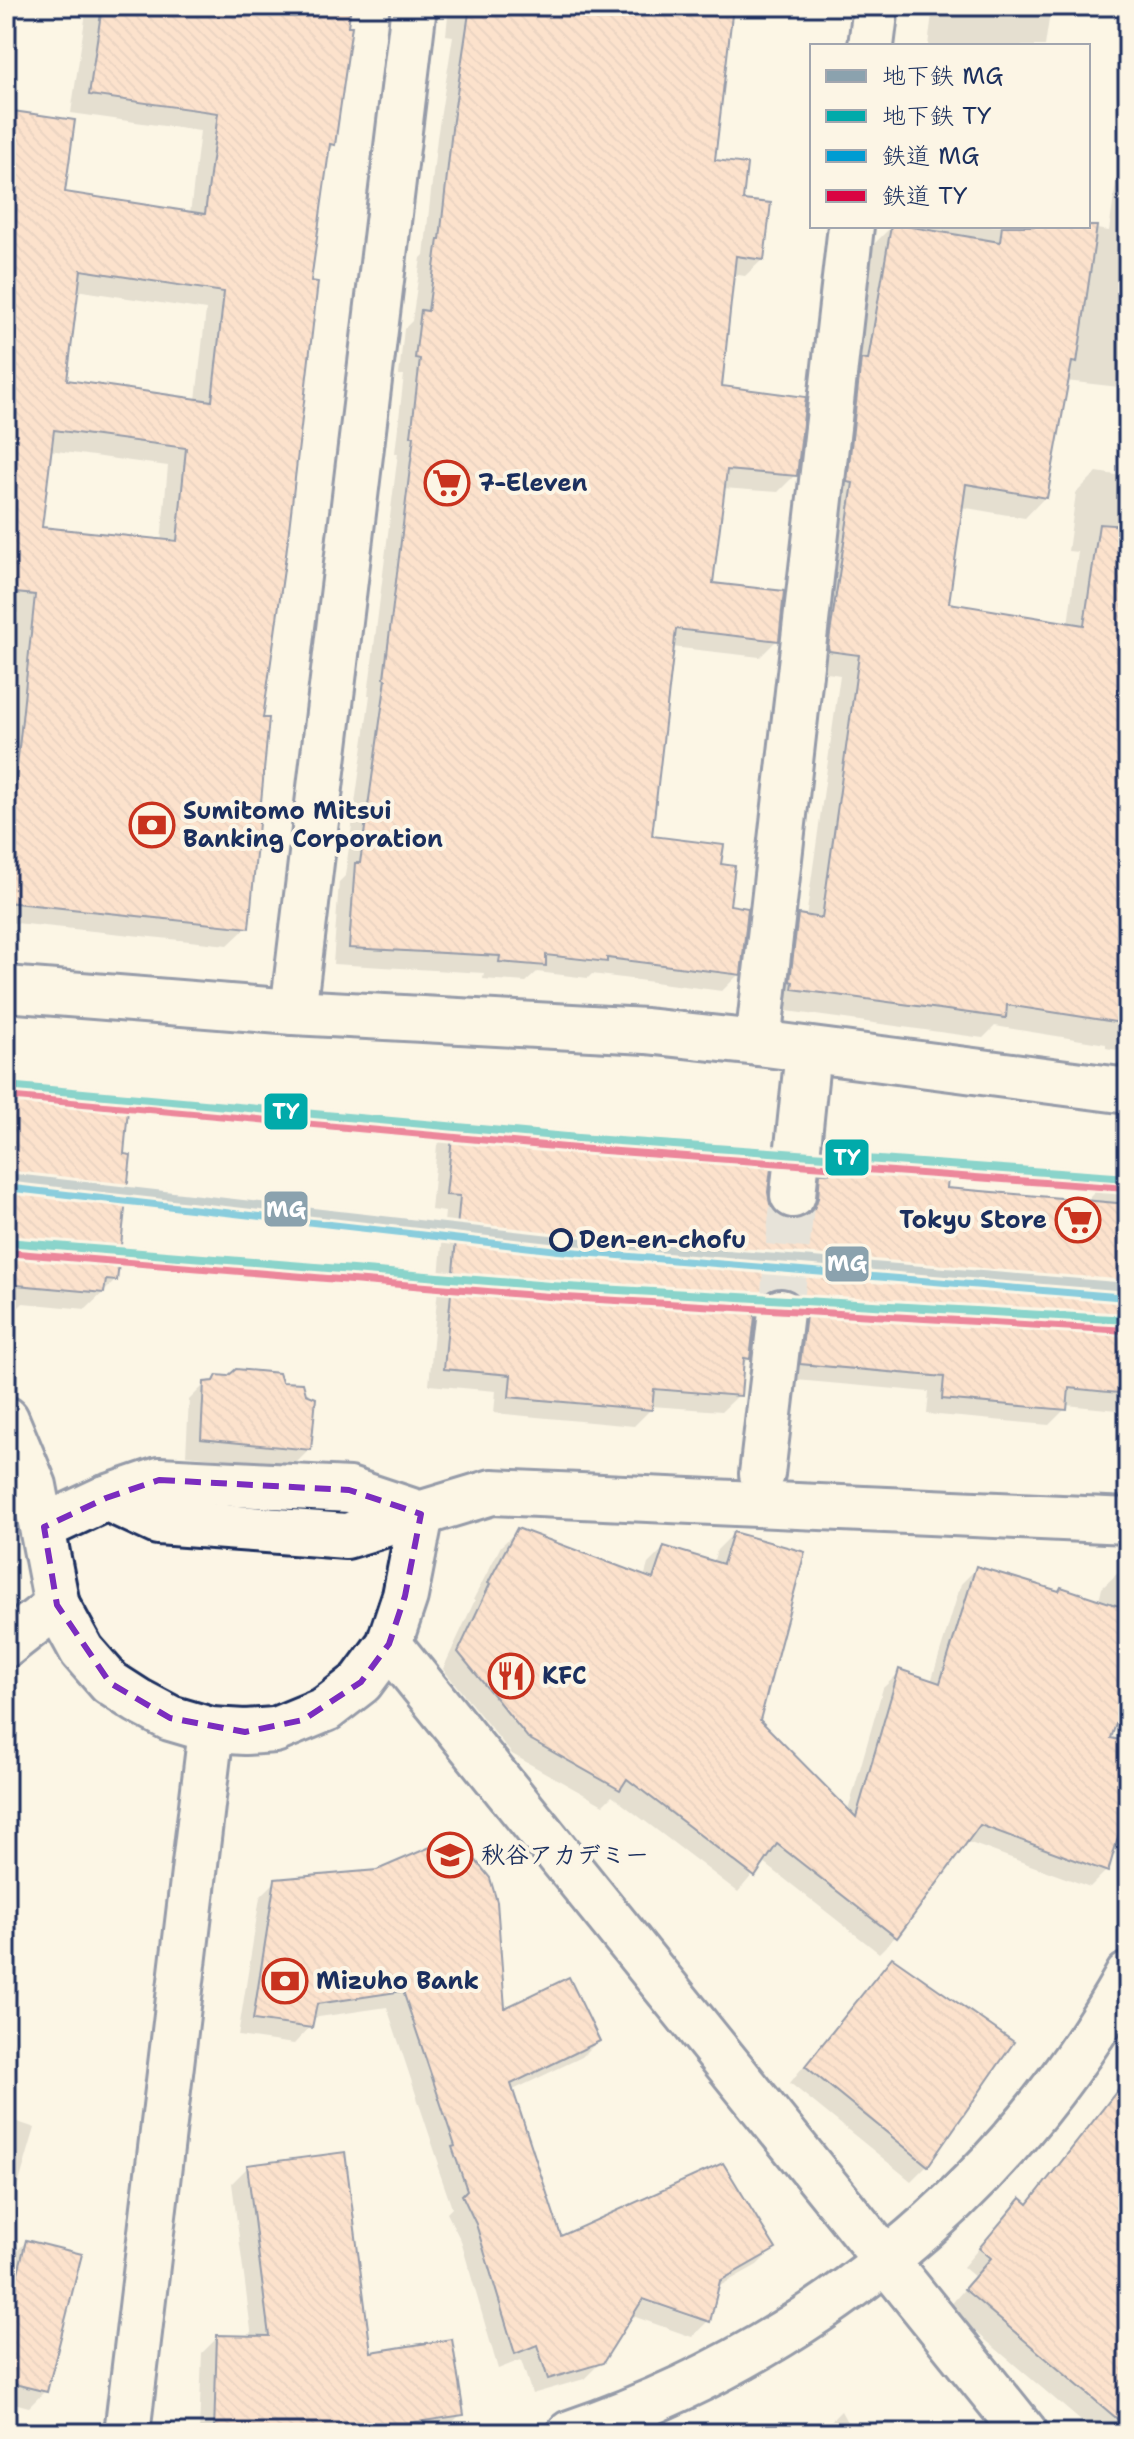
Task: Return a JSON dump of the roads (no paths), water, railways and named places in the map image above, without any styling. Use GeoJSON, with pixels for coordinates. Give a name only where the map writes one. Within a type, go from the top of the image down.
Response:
{"type":"FeatureCollection","features":[{"type":"Feature","properties":{"kind":"street"},"geometry":{"type":"LineString","coordinates":[[293,1012],[414,6]]}},
{"type":"Feature","properties":{"kind":"street"},"geometry":{"type":"LineString","coordinates":[[871,44],[876,6]]}},
{"type":"Feature","properties":{"kind":"street"},"geometry":{"type":"LineString","coordinates":[[758,1043],[851,228]]}},
{"type":"Feature","properties":{"kind":"street"},"geometry":{"type":"LineString","coordinates":[[6,989],[293,1012],[646,1031],[1128,1091]]}},
{"type":"Feature","properties":{"kind":"street"},"geometry":{"type":"LineString","coordinates":[[793,1195],[806,1070]]}},
{"type":"Feature","properties":{"kind":"street"},"geometry":{"type":"LineString","coordinates":[[762,1474],[781,1312]]}},
{"type":"Feature","properties":{"kind":"street"},"geometry":{"type":"LineString","coordinates":[[6,1419],[34,1486],[57,1605],[82,1651],[110,1683],[170,1718],[211,1730],[275,1730],[326,1709],[361,1682],[389,1644],[405,1596],[421,1514]]}},
{"type":"Feature","properties":{"kind":"street"},"geometry":{"type":"LineString","coordinates":[[44,1527],[106,1498],[158,1522],[346,1536],[492,1492],[1128,1521]]}},
{"type":"Feature","properties":{"kind":"street"},"geometry":{"type":"LineString","coordinates":[[6,1645],[57,1605]]}},
{"type":"Feature","properties":{"kind":"street"},"geometry":{"type":"LineString","coordinates":[[389,1644],[1025,2433]]}},
{"type":"Feature","properties":{"kind":"street"},"geometry":{"type":"LineString","coordinates":[[127,2433],[211,1730]]}},
{"type":"Feature","properties":{"kind":"street"},"geometry":{"type":"LineString","coordinates":[[570,2433],[652,2402],[726,2366],[806,2320],[887,2261],[966,2191],[1032,2119],[1097,2031],[1128,1975]]}},
{"type":"Feature","properties":{"kind":"tunnel"},"geometry":{"type":"LineString","coordinates":[[781,1312],[793,1195]]}},
{"type":"Feature","properties":{"kind":"metro line","name":"TY"},"geometry":{"type":"LineString","coordinates":[[6,1086],[578,1138],[1128,1178]]}},
{"type":"Feature","properties":{"kind":"metro line","name":"MG"},"geometry":{"type":"LineString","coordinates":[[6,1177],[559,1240],[1128,1287]]}},
{"type":"Feature","properties":{"kind":"metro line","name":"TY"},"geometry":{"type":"LineString","coordinates":[[6,1242],[550,1286],[1128,1320]]}},
{"type":"Feature","properties":{"kind":"rail line","name":"TY"},"geometry":{"type":"LineString","coordinates":[[6,1096],[577,1148],[1127,1188]]}},
{"type":"Feature","properties":{"kind":"rail line","name":"MG"},"geometry":{"type":"LineString","coordinates":[[6,1187],[558,1250],[1127,1297]]}},
{"type":"Feature","properties":{"kind":"rail line","name":"TY"},"geometry":{"type":"LineString","coordinates":[[6,1252],[549,1296],[1127,1330]]}},
{"type":"Feature","properties":{"kind":"place","name":"7-Eleven"},"geometry":{"type":"Point","coordinates":[447,483]}},
{"type":"Feature","properties":{"kind":"place","name":"Sumitomo Mitsui Banking Corporation"},"geometry":{"type":"Point","coordinates":[152,825]}},
{"type":"Feature","properties":{"kind":"place","name":"Tokyu Store"},"geometry":{"type":"Point","coordinates":[1078,1220]}},
{"type":"Feature","properties":{"kind":"place","name":"Den-en-chofu"},"geometry":{"type":"Point","coordinates":[561,1240]}},
{"type":"Feature","properties":{"kind":"place","name":"KFC"},"geometry":{"type":"Point","coordinates":[511,1676]}},
{"type":"Feature","properties":{"kind":"place","name":"秋谷アカデミー"},"geometry":{"type":"Point","coordinates":[450,1855]}},
{"type":"Feature","properties":{"kind":"place","name":"Mizuho Bank"},"geometry":{"type":"Point","coordinates":[285,1981]}}]}
